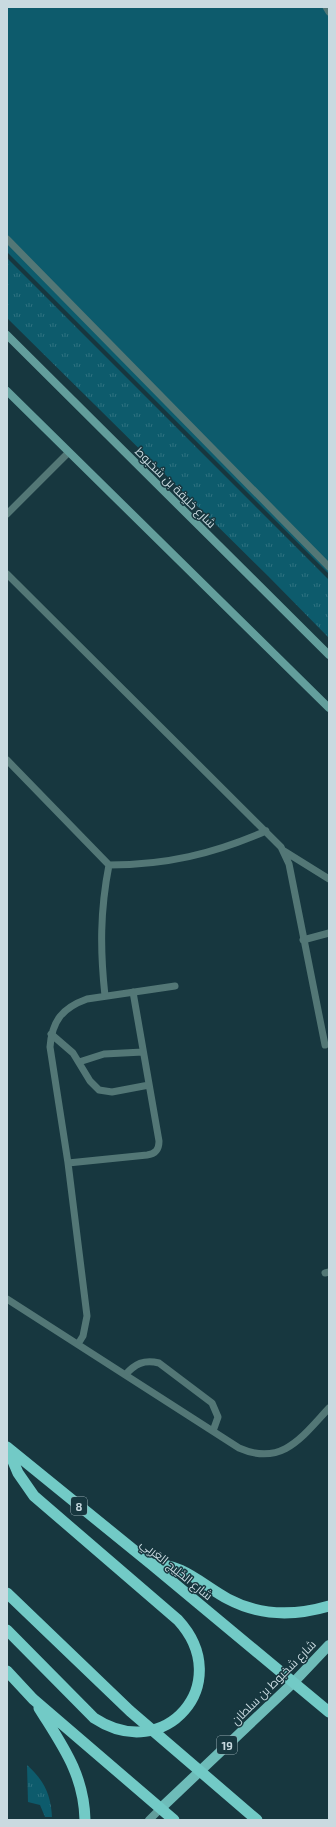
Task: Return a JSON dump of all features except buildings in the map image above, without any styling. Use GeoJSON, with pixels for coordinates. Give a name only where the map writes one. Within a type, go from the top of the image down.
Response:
{"type":"FeatureCollection","features":[{"type":"Feature","properties":{"kind":"highway","name":"شارع الخَلِيج العَربِي"},"geometry":{"type":"LineString","coordinates":[[7,1447],[329,1712]]}},
{"type":"Feature","properties":{"kind":"highway"},"geometry":{"type":"LineString","coordinates":[[7,1447],[18,1473],[39,1501],[178,1620],[187,1631],[195,1643],[199,1656],[200,1671],[198,1685],[193,1698],[184,1710],[168,1724],[148,1732],[134,1733],[120,1731],[106,1726],[94,1718],[7,1630]]}},
{"type":"Feature","properties":{"kind":"highway"},"geometry":{"type":"LineString","coordinates":[[151,1564],[167,1565],[182,1570],[227,1599],[258,1610],[291,1614],[329,1606]]}},
{"type":"Feature","properties":{"kind":"highway"},"geometry":{"type":"LineString","coordinates":[[7,1593],[130,1710],[256,1820]]}},
{"type":"Feature","properties":{"kind":"highway"},"geometry":{"type":"LineString","coordinates":[[7,1671],[33,1699],[174,1820]]}},
{"type":"Feature","properties":{"kind":"highway"},"geometry":{"type":"LineString","coordinates":[[33,1699],[74,1768],[82,1793],[84,1820]]}},
{"type":"Feature","properties":{"kind":"main road","name":"شارع خليفة بن شخبوط"},"geometry":{"type":"LineString","coordinates":[[7,335],[329,655]]}},
{"type":"Feature","properties":{"kind":"main road"},"geometry":{"type":"LineString","coordinates":[[7,391],[68,453],[329,708]]}},
{"type":"Feature","properties":{"kind":"main road","name":"شارع شخبوط بن سلطان"},"geometry":{"type":"LineString","coordinates":[[149,1820],[294,1682],[329,1645]]}},
{"type":"Feature","properties":{"kind":"lane"},"geometry":{"type":"LineString","coordinates":[[326,7],[329,12]]}},
{"type":"Feature","properties":{"kind":"lane"},"geometry":{"type":"LineString","coordinates":[[7,239],[329,567]]}},
{"type":"Feature","properties":{"kind":"lane"},"geometry":{"type":"LineString","coordinates":[[7,514],[68,453]]}},
{"type":"Feature","properties":{"kind":"lane"},"geometry":{"type":"LineString","coordinates":[[7,574],[266,831],[284,851],[329,878]]}},
{"type":"Feature","properties":{"kind":"lane"},"geometry":{"type":"LineString","coordinates":[[7,760],[109,865],[136,865],[190,858],[235,844],[266,831]]}},
{"type":"Feature","properties":{"kind":"lane"},"geometry":{"type":"LineString","coordinates":[[284,851],[289,864],[324,1045]]}},
{"type":"Feature","properties":{"kind":"lane"},"geometry":{"type":"LineString","coordinates":[[105,996],[100,937],[104,888],[109,865]]}},
{"type":"Feature","properties":{"kind":"lane"},"geometry":{"type":"LineString","coordinates":[[304,940],[329,933]]}},
{"type":"Feature","properties":{"kind":"lane"},"geometry":{"type":"LineString","coordinates":[[78,1344],[83,1336],[87,1316],[68,1163],[50,1047],[51,1034],[56,1021],[64,1011],[74,1003],[87,999],[175,986]]}},
{"type":"Feature","properties":{"kind":"lane"},"geometry":{"type":"LineString","coordinates":[[68,1163],[147,1155],[155,1153],[158,1149],[159,1141],[133,992]]}},
{"type":"Feature","properties":{"kind":"lane"},"geometry":{"type":"LineString","coordinates":[[320,1025],[329,1024]]}},
{"type":"Feature","properties":{"kind":"lane"},"geometry":{"type":"LineString","coordinates":[[51,1034],[67,1046],[94,1086],[105,1092],[149,1085]]}},
{"type":"Feature","properties":{"kind":"lane"},"geometry":{"type":"LineString","coordinates":[[79,1062],[104,1054],[143,1052]]}},
{"type":"Feature","properties":{"kind":"lane"},"geometry":{"type":"LineString","coordinates":[[7,1299],[213,1431],[250,1453],[274,1453],[286,1449],[296,1442],[329,1408]]}},
{"type":"Feature","properties":{"kind":"lane"},"geometry":{"type":"LineString","coordinates":[[125,1375],[138,1363],[152,1361],[159,1363],[212,1403],[218,1417],[213,1431]]}},
{"type":"Feature","properties":{"kind":"green space"},"geometry":{"type":"Polygon","coordinates":[[[7,7],[329,7],[329,574],[7,252],[7,7]]]}},
{"type":"Feature","properties":{"kind":"green space"},"geometry":{"type":"Polygon","coordinates":[[[7,258],[329,580],[329,638],[7,318],[7,258]]]}},
{"type":"Feature","properties":{"kind":"green space"},"geometry":{"type":"Polygon","coordinates":[[[27,1765],[38,1776],[46,1788],[52,1817],[45,1817],[40,1805],[28,1802],[27,1765]]]}}]}
